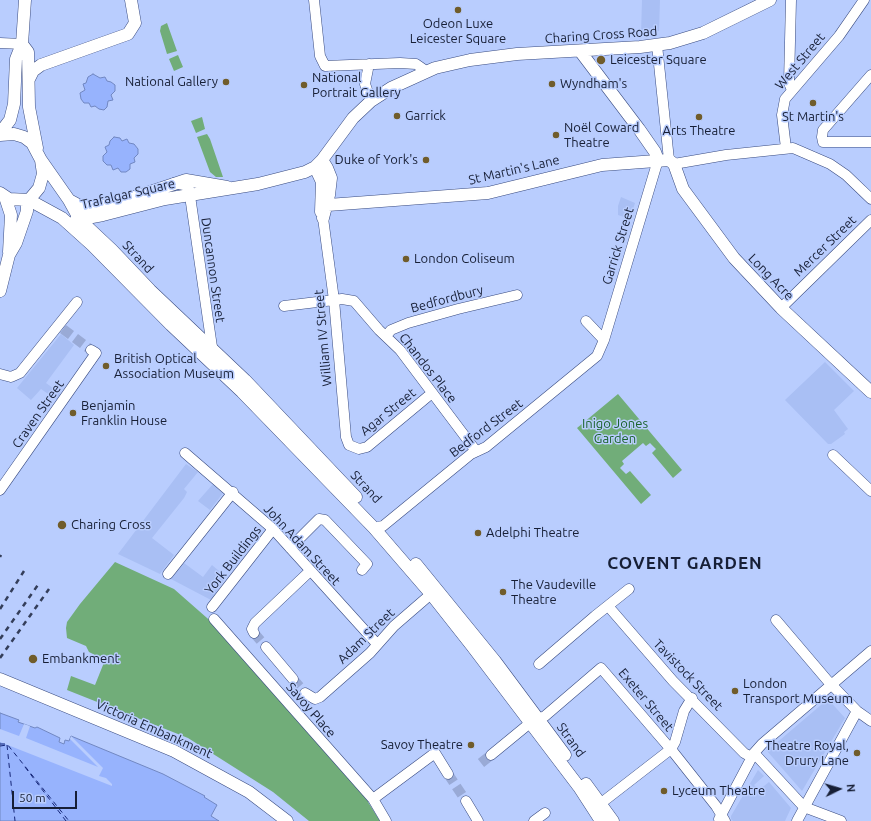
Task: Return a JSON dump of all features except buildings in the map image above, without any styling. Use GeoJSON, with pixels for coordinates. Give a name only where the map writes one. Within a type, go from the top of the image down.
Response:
{"type":"FeatureCollection","features":[{"type":"Feature","properties":{"kind":"main road"},"geometry":{"type":"LineString","coordinates":[[9,255],[16,243],[27,211],[28,200],[39,188],[42,179],[39,155],[32,143],[24,137],[14,134],[0,134],[12,113],[16,55],[22,44],[25,0]]}},
{"type":"Feature","properties":{"kind":"main road"},"geometry":{"type":"LineString","coordinates":[[29,79],[33,71],[41,65],[117,39],[131,31],[135,20],[131,0]]}},
{"type":"Feature","properties":{"kind":"main road","name":"Charing Cross Road"},"geometry":{"type":"LineString","coordinates":[[318,163],[353,118],[371,101],[391,88],[426,71],[470,60],[517,54],[657,45],[703,33],[770,0]]}},
{"type":"Feature","properties":{"kind":"main road","name":"Trafalgar Square"},"geometry":{"type":"LineString","coordinates":[[22,44],[28,52],[29,114],[39,155],[68,200],[78,206],[95,207],[144,194],[181,180],[194,180],[230,188]]}},
{"type":"Feature","properties":{"kind":"main road","name":"Long Acre"},"geometry":{"type":"LineString","coordinates":[[580,51],[655,152],[667,161],[683,190],[717,237],[747,266],[781,308],[871,392]]}},
{"type":"Feature","properties":{"kind":"main road","name":"St Martin's Lane"},"geometry":{"type":"LineString","coordinates":[[324,204],[488,193],[602,165],[667,161]]}},
{"type":"Feature","properties":{"kind":"main road","name":"Trafalgar Square"},"geometry":{"type":"LineString","coordinates":[[28,200],[62,218],[80,220],[165,199],[216,192],[286,178],[305,172],[318,163]]}},
{"type":"Feature","properties":{"kind":"main road","name":"William IV Street"},"geometry":{"type":"LineString","coordinates":[[318,163],[327,168],[331,178],[324,204],[323,218]]}},
{"type":"Feature","properties":{"kind":"main road"},"geometry":{"type":"LineString","coordinates":[[2,195],[14,200],[28,200]]}},
{"type":"Feature","properties":{"kind":"main road"},"geometry":{"type":"LineString","coordinates":[[0,291],[9,255],[11,215],[2,195]]}},
{"type":"Feature","properties":{"kind":"main road","name":"Strand"},"geometry":{"type":"LineString","coordinates":[[68,200],[80,220],[112,250],[150,290],[212,347],[379,527],[433,590],[613,821]]}},
{"type":"Feature","properties":{"kind":"main road","name":"Strand"},"geometry":{"type":"LineString","coordinates":[[62,218],[92,245],[176,330],[224,374],[379,527]]}},
{"type":"Feature","properties":{"kind":"main road","name":"Victoria Embankment"},"geometry":{"type":"LineString","coordinates":[[0,679],[174,751],[249,792],[287,821]]}},
{"type":"Feature","properties":{"kind":"main road","name":"Strand"},"geometry":{"type":"LineString","coordinates":[[535,721],[601,821]]}},
{"type":"Feature","properties":{"kind":"street"},"geometry":{"type":"LineString","coordinates":[[314,0],[320,56],[322,63],[328,67],[400,63],[416,64],[426,71]]}},
{"type":"Feature","properties":{"kind":"street"},"geometry":{"type":"LineString","coordinates":[[791,0],[789,83],[792,90]]}},
{"type":"Feature","properties":{"kind":"street","name":"West Street"},"geometry":{"type":"LineString","coordinates":[[790,148],[782,108],[785,99],[839,36],[864,0]]}},
{"type":"Feature","properties":{"kind":"street"},"geometry":{"type":"LineString","coordinates":[[0,43],[22,44]]}},
{"type":"Feature","properties":{"kind":"street"},"geometry":{"type":"LineString","coordinates":[[657,45],[667,161],[790,148],[830,164],[846,175],[871,199]]}},
{"type":"Feature","properties":{"kind":"street"},"geometry":{"type":"LineString","coordinates":[[369,64],[365,84],[371,101]]}},
{"type":"Feature","properties":{"kind":"street"},"geometry":{"type":"LineString","coordinates":[[871,75],[823,130],[823,142],[871,142]]}},
{"type":"Feature","properties":{"kind":"street","name":"Garrick Street"},"geometry":{"type":"LineString","coordinates":[[604,340],[667,161]]}},
{"type":"Feature","properties":{"kind":"street"},"geometry":{"type":"LineString","coordinates":[[174,183],[187,186],[191,195]]}},
{"type":"Feature","properties":{"kind":"street","name":"Duncannon Street"},"geometry":{"type":"LineString","coordinates":[[191,195],[192,219],[196,233],[200,274],[212,347]]}},
{"type":"Feature","properties":{"kind":"street","name":"William IV Street"},"geometry":{"type":"LineString","coordinates":[[323,218],[334,300],[346,437],[350,445],[359,449]]}},
{"type":"Feature","properties":{"kind":"street","name":"Mercer Street"},"geometry":{"type":"LineString","coordinates":[[781,308],[871,220]]}},
{"type":"Feature","properties":{"kind":"street","name":"Bedfordbury"},"geometry":{"type":"LineString","coordinates":[[386,336],[391,330],[408,323],[517,295]]}},
{"type":"Feature","properties":{"kind":"street","name":"Chandos Place"},"geometry":{"type":"LineString","coordinates":[[284,306],[345,299],[354,301],[378,330],[400,350],[476,451]]}},
{"type":"Feature","properties":{"kind":"street"},"geometry":{"type":"LineString","coordinates":[[0,374],[11,377],[20,373],[61,327],[77,302]]}},
{"type":"Feature","properties":{"kind":"street"},"geometry":{"type":"LineString","coordinates":[[586,322],[604,340]]}},
{"type":"Feature","properties":{"kind":"street","name":"Bedford Street"},"geometry":{"type":"LineString","coordinates":[[379,527],[476,451],[486,447],[593,360],[600,351],[604,340]]}},
{"type":"Feature","properties":{"kind":"street","name":"Craven Street"},"geometry":{"type":"LineString","coordinates":[[0,490],[94,352]]}},
{"type":"Feature","properties":{"kind":"street","name":"Agar Street"},"geometry":{"type":"LineString","coordinates":[[359,449],[367,447],[432,393]]}},
{"type":"Feature","properties":{"kind":"street","name":"John Adam Street"},"geometry":{"type":"LineString","coordinates":[[185,453],[233,492],[273,529],[377,644]]}},
{"type":"Feature","properties":{"kind":"street"},"geometry":{"type":"LineString","coordinates":[[833,455],[871,491]]}},
{"type":"Feature","properties":{"kind":"street"},"geometry":{"type":"LineString","coordinates":[[168,574],[233,492]]}},
{"type":"Feature","properties":{"kind":"street"},"geometry":{"type":"LineString","coordinates":[[290,548],[319,519],[325,520],[368,564],[362,570]]}},
{"type":"Feature","properties":{"kind":"street","name":"York Buildings"},"geometry":{"type":"LineString","coordinates":[[212,607],[273,529]]}},
{"type":"Feature","properties":{"kind":"street"},"geometry":{"type":"LineString","coordinates":[[253,631],[310,571]]}},
{"type":"Feature","properties":{"kind":"street"},"geometry":{"type":"LineString","coordinates":[[539,664],[629,589]]}},
{"type":"Feature","properties":{"kind":"street","name":"Adam Street"},"geometry":{"type":"LineString","coordinates":[[308,695],[315,699],[320,697],[370,653],[394,626],[433,590]]}},
{"type":"Feature","properties":{"kind":"street","name":"Tavistock Street"},"geometry":{"type":"LineString","coordinates":[[608,606],[673,681],[692,698],[744,753],[753,755],[804,807],[841,821]]}},
{"type":"Feature","properties":{"kind":"street","name":"Savoy Place"},"geometry":{"type":"LineString","coordinates":[[214,618],[373,799],[386,821]]}},
{"type":"Feature","properties":{"kind":"street"},"geometry":{"type":"LineString","coordinates":[[776,620],[857,711],[871,721]]}},
{"type":"Feature","properties":{"kind":"street"},"geometry":{"type":"LineString","coordinates":[[266,647],[294,679]]}},
{"type":"Feature","properties":{"kind":"street"},"geometry":{"type":"LineString","coordinates":[[721,819],[753,755],[762,744],[871,651]]}},
{"type":"Feature","properties":{"kind":"street","name":"Exeter Street"},"geometry":{"type":"LineString","coordinates":[[535,721],[602,668],[671,749],[721,819]]}},
{"type":"Feature","properties":{"kind":"street"},"geometry":{"type":"LineString","coordinates":[[600,804],[671,749],[675,742],[684,711],[692,698]]}},
{"type":"Feature","properties":{"kind":"street"},"geometry":{"type":"LineString","coordinates":[[797,821],[857,711]]}},
{"type":"Feature","properties":{"kind":"street"},"geometry":{"type":"LineString","coordinates":[[491,755],[535,721]]}},
{"type":"Feature","properties":{"kind":"street"},"geometry":{"type":"LineString","coordinates":[[373,799],[436,754],[448,774]]}},
{"type":"Feature","properties":{"kind":"street"},"geometry":{"type":"LineString","coordinates":[[466,801],[478,821]]}},
{"type":"Feature","properties":{"kind":"street"},"geometry":{"type":"LineString","coordinates":[[534,821],[545,813]]}},
{"type":"Feature","properties":{"kind":"shaded area"},"geometry":{"type":"Polygon","coordinates":[[[642,0],[660,0],[659,31],[641,34],[642,0]]]}},
{"type":"Feature","properties":{"kind":"shaded area"},"geometry":{"type":"Polygon","coordinates":[[[93,74],[100,78],[105,77],[107,81],[115,85],[115,91],[111,95],[113,100],[108,101],[107,107],[104,110],[95,106],[91,107],[89,103],[84,103],[81,99],[80,93],[85,90],[83,84],[86,83],[88,77],[93,74]]]}},
{"type":"Feature","properties":{"kind":"shaded area"},"geometry":{"type":"Polygon","coordinates":[[[114,137],[120,138],[122,141],[127,139],[129,143],[134,144],[138,149],[138,154],[134,158],[135,162],[130,164],[130,169],[126,172],[121,172],[118,168],[113,170],[111,165],[107,165],[103,161],[103,156],[107,152],[105,147],[109,145],[110,141],[114,137]]]}},
{"type":"Feature","properties":{"kind":"shaded area"},"geometry":{"type":"Polygon","coordinates":[[[621,197],[635,203],[630,219],[618,215],[618,206],[621,197]]]}},
{"type":"Feature","properties":{"kind":"shaded area"},"geometry":{"type":"Polygon","coordinates":[[[61,334],[74,345],[46,383],[61,394],[57,400],[41,389],[31,400],[17,388],[61,334]]]}},
{"type":"Feature","properties":{"kind":"shaded area"},"geometry":{"type":"Polygon","coordinates":[[[825,362],[854,391],[834,410],[848,429],[844,432],[845,434],[831,444],[828,444],[785,400],[825,362]]]}},
{"type":"Feature","properties":{"kind":"shaded area"},"geometry":{"type":"Polygon","coordinates":[[[186,464],[198,472],[184,489],[187,492],[184,498],[152,538],[174,555],[160,574],[118,554],[186,464]]]}},
{"type":"Feature","properties":{"kind":"shaded area"},"geometry":{"type":"Polygon","coordinates":[[[213,484],[223,493],[210,510],[198,501],[213,484]]]}},
{"type":"Feature","properties":{"kind":"shaded area"},"geometry":{"type":"Polygon","coordinates":[[[184,563],[203,577],[212,565],[226,577],[211,600],[171,579],[184,563]]]}},
{"type":"Feature","properties":{"kind":"shaded area"},"geometry":{"type":"Polygon","coordinates":[[[828,699],[845,718],[802,791],[767,751],[828,699]]]}},
{"type":"Feature","properties":{"kind":"shaded area"},"geometry":{"type":"Polygon","coordinates":[[[0,713],[19,720],[18,722],[35,728],[37,727],[60,738],[59,742],[64,744],[65,740],[69,741],[71,736],[163,774],[205,796],[204,797],[217,805],[211,816],[219,821],[0,821],[0,713]]]}},
{"type":"Feature","properties":{"kind":"shaded area"},"geometry":{"type":"Polygon","coordinates":[[[758,770],[764,776],[754,785],[759,790],[769,782],[791,808],[785,821],[733,821],[731,819],[731,816],[758,770]]]}},
{"type":"Feature","properties":{"kind":"green space"},"geometry":{"type":"Polygon","coordinates":[[[167,23],[177,51],[167,54],[160,31],[161,26],[167,23]]]}},
{"type":"Feature","properties":{"kind":"green space"},"geometry":{"type":"Polygon","coordinates":[[[178,55],[183,67],[174,71],[169,59],[178,55]]]}},
{"type":"Feature","properties":{"kind":"green space"},"geometry":{"type":"Polygon","coordinates":[[[202,117],[205,129],[196,133],[191,121],[202,117]]]}},
{"type":"Feature","properties":{"kind":"green space"},"geometry":{"type":"Polygon","coordinates":[[[207,134],[223,177],[216,177],[210,172],[197,137],[207,134]]]}},
{"type":"Feature","properties":{"kind":"green space","name":"Inigo Jones Garden"},"geometry":{"type":"Polygon","coordinates":[[[618,394],[682,470],[673,478],[652,453],[656,449],[650,443],[646,446],[643,443],[622,461],[624,464],[620,468],[626,474],[630,471],[651,495],[641,504],[577,428],[618,394]]]}},
{"type":"Feature","properties":{"kind":"green space"},"geometry":{"type":"Polygon","coordinates":[[[115,562],[174,589],[215,625],[371,799],[368,802],[380,821],[309,821],[273,792],[188,738],[67,690],[71,676],[95,685],[105,660],[89,652],[86,646],[67,638],[66,628],[67,622],[80,604],[115,562]]]}},
{"type":"Feature","properties":{"kind":"pier"},"geometry":{"type":"Polygon","coordinates":[[[24,724],[30,726],[26,738],[98,767],[70,739],[71,736],[103,768],[99,776],[106,778],[112,786],[0,742],[0,729],[19,736],[24,724]]]}},
{"type":"Feature","properties":{"kind":"ferry route"},"geometry":{"type":"LineString","coordinates":[[0,744],[7,744],[69,821]]}},
{"type":"Feature","properties":{"kind":"ferry route"},"geometry":{"type":"LineString","coordinates":[[7,745],[15,821]]}},
{"type":"Feature","properties":{"kind":"ferry route"},"geometry":{"type":"LineString","coordinates":[[0,746],[7,745]]}},
{"type":"Feature","properties":{"kind":"ferry route"},"geometry":{"type":"LineString","coordinates":[[25,767],[66,821]]}},
{"type":"Feature","properties":{"kind":"tunnel"},"geometry":{"type":"LineString","coordinates":[[63,329],[91,350]]}},
{"type":"Feature","properties":{"kind":"tunnel"},"geometry":{"type":"LineString","coordinates":[[254,633],[266,647]]}},
{"type":"Feature","properties":{"kind":"tunnel"},"geometry":{"type":"LineString","coordinates":[[293,679],[305,693]]}},
{"type":"Feature","properties":{"kind":"tunnel"},"geometry":{"type":"LineString","coordinates":[[481,763],[491,755]]}},
{"type":"Feature","properties":{"kind":"tunnel"},"geometry":{"type":"LineString","coordinates":[[448,774],[466,801]]}},
{"type":"Feature","properties":{"kind":"railway"},"geometry":{"type":"LineString","coordinates":[[0,609],[24,571]]}},
{"type":"Feature","properties":{"kind":"railway"},"geometry":{"type":"LineString","coordinates":[[0,639],[40,582]]}},
{"type":"Feature","properties":{"kind":"railway"},"geometry":{"type":"LineString","coordinates":[[0,658],[49,589]]}},
{"type":"Feature","properties":{"kind":"place","name":"Odeon Luxe Leicester Square"},"geometry":{"type":"Point","coordinates":[458,10]}},
{"type":"Feature","properties":{"kind":"place","name":"Leicester Square"},"geometry":{"type":"Point","coordinates":[601,60]}},
{"type":"Feature","properties":{"kind":"place","name":"National Gallery"},"geometry":{"type":"Point","coordinates":[226,82]}},
{"type":"Feature","properties":{"kind":"place","name":"Wyndham's"},"geometry":{"type":"Point","coordinates":[552,84]}},
{"type":"Feature","properties":{"kind":"place","name":"National Portrait Gallery"},"geometry":{"type":"Point","coordinates":[304,85]}},
{"type":"Feature","properties":{"kind":"place","name":"St Martin's"},"geometry":{"type":"Point","coordinates":[813,103]}},
{"type":"Feature","properties":{"kind":"place","name":"Garrick"},"geometry":{"type":"Point","coordinates":[397,116]}},
{"type":"Feature","properties":{"kind":"place","name":"Arts Theatre"},"geometry":{"type":"Point","coordinates":[699,117]}},
{"type":"Feature","properties":{"kind":"place","name":"Noël Coward Theatre"},"geometry":{"type":"Point","coordinates":[556,135]}},
{"type":"Feature","properties":{"kind":"place","name":"Duke of York's"},"geometry":{"type":"Point","coordinates":[426,160]}},
{"type":"Feature","properties":{"kind":"place","name":"London Coliseum"},"geometry":{"type":"Point","coordinates":[406,259]}},
{"type":"Feature","properties":{"kind":"place","name":"British Optical Association Museum"},"geometry":{"type":"Point","coordinates":[106,366]}},
{"type":"Feature","properties":{"kind":"place","name":"Benjamin Franklin House"},"geometry":{"type":"Point","coordinates":[73,413]}},
{"type":"Feature","properties":{"kind":"place","name":"Charing Cross"},"geometry":{"type":"Point","coordinates":[62,525]}},
{"type":"Feature","properties":{"kind":"place","name":"Adelphi Theatre"},"geometry":{"type":"Point","coordinates":[478,533]}},
{"type":"Feature","properties":{"kind":"place","name":"The Vaudeville Theatre"},"geometry":{"type":"Point","coordinates":[503,592]}},
{"type":"Feature","properties":{"kind":"place","name":"Embankment"},"geometry":{"type":"Point","coordinates":[33,659]}},
{"type":"Feature","properties":{"kind":"place","name":"London Transport Museum"},"geometry":{"type":"Point","coordinates":[735,691]}},
{"type":"Feature","properties":{"kind":"place","name":"Savoy Theatre"},"geometry":{"type":"Point","coordinates":[471,745]}},
{"type":"Feature","properties":{"kind":"place","name":"Theatre Royal, Drury Lane"},"geometry":{"type":"Point","coordinates":[857,753]}},
{"type":"Feature","properties":{"kind":"place","name":"Lyceum Theatre"},"geometry":{"type":"Point","coordinates":[664,791]}},
{"type":"Feature","properties":{"kind":"district","name":"COVENT GARDEN"},"geometry":{"type":"Point","coordinates":[685,563]}}]}
